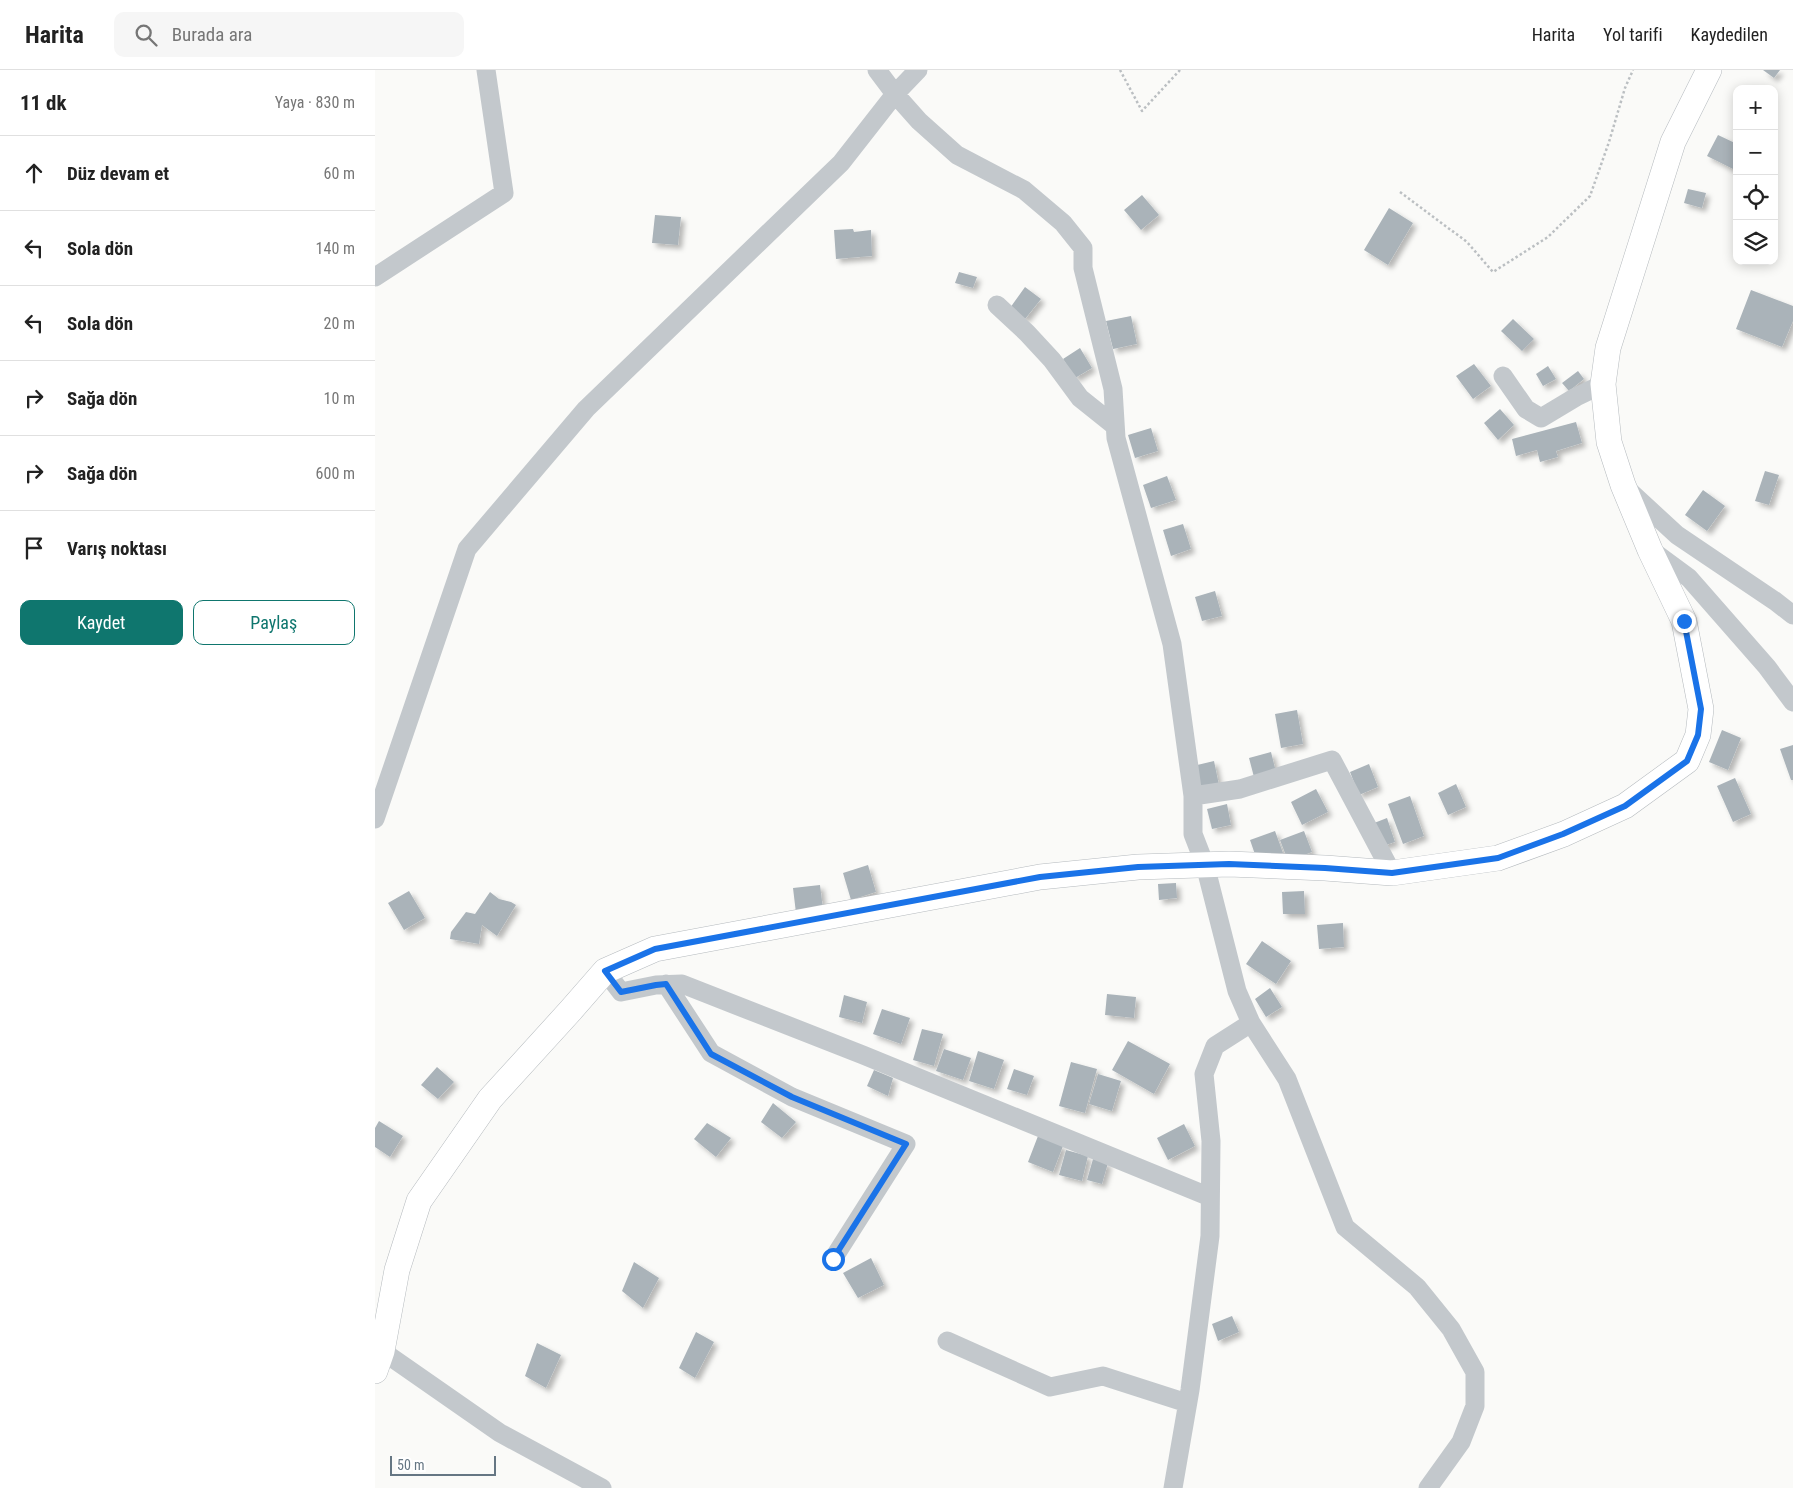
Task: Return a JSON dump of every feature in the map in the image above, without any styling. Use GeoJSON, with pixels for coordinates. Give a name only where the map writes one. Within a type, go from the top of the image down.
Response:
{"type":"FeatureCollection","features":[{"type":"Feature","properties":{"kind":"main road"},"geometry":{"type":"LineString","coordinates":[[377,1356],[397,1270],[419,1201],[490,1099],[605,971],[655,949],[1040,877],[1138,867],[1229,864],[1392,873],[1498,858],[1563,834],[1625,806],[1687,761],[1698,735],[1701,709],[1684,621],[1650,550],[1623,485],[1609,442],[1603,384],[1608,348],[1673,142],[1709,70]]}},
{"type":"Feature","properties":{"kind":"street"},"geometry":{"type":"LineString","coordinates":[[375,277],[504,193],[486,70]]}},
{"type":"Feature","properties":{"kind":"street"},"geometry":{"type":"LineString","coordinates":[[877,70],[919,121],[957,155],[1024,190],[1063,223],[1083,248],[1083,268],[1113,389],[1116,438],[1171,644],[1193,796],[1193,834],[1205,865],[1237,991],[1251,1023],[1287,1079],[1345,1227],[1417,1287],[1451,1329],[1475,1372],[1475,1406],[1461,1442],[1428,1488]]}},
{"type":"Feature","properties":{"kind":"street"},"geometry":{"type":"LineString","coordinates":[[375,819],[467,549],[586,409],[841,163],[895,94],[918,70]]}},
{"type":"Feature","properties":{"kind":"street"},"geometry":{"type":"LineString","coordinates":[[997,305],[1027,332],[1052,360],[1080,398],[1115,426]]}},
{"type":"Feature","properties":{"kind":"street"},"geometry":{"type":"LineString","coordinates":[[1503,376],[1526,409],[1541,418],[1576,397],[1603,384]]}},
{"type":"Feature","properties":{"kind":"street"},"geometry":{"type":"LineString","coordinates":[[1623,485],[1677,535],[1793,615]]}},
{"type":"Feature","properties":{"kind":"street"},"geometry":{"type":"LineString","coordinates":[[1650,550],[1689,578],[1767,667],[1793,702]]}},
{"type":"Feature","properties":{"kind":"street"},"geometry":{"type":"LineString","coordinates":[[1193,796],[1240,789],[1332,760],[1392,873]]}},
{"type":"Feature","properties":{"kind":"street"},"geometry":{"type":"LineString","coordinates":[[605,971],[621,992],[656,985],[681,984],[863,1055],[1210,1197]]}},
{"type":"Feature","properties":{"kind":"street"},"geometry":{"type":"LineString","coordinates":[[666,984],[711,1054],[792,1097],[906,1144],[833,1259]]}},
{"type":"Feature","properties":{"kind":"street"},"geometry":{"type":"LineString","coordinates":[[1173,1488],[1187,1403],[1210,1236],[1211,1141],[1204,1074],[1215,1046],[1251,1023]]}},
{"type":"Feature","properties":{"kind":"street"},"geometry":{"type":"LineString","coordinates":[[947,1341],[1049,1387],[1103,1376],[1187,1403]]}},
{"type":"Feature","properties":{"kind":"street"},"geometry":{"type":"LineString","coordinates":[[377,1356],[500,1433],[602,1488]]}},
{"type":"Feature","properties":{"kind":"path"},"geometry":{"type":"LineString","coordinates":[[1120,70],[1142,111],[1180,70]]}},
{"type":"Feature","properties":{"kind":"path"},"geometry":{"type":"LineString","coordinates":[[1400,192],[1467,242],[1493,272],[1548,237],[1590,196],[1625,88],[1633,70]]}},
{"type":"Feature","properties":{"kind":"building"},"geometry":{"type":"Polygon","coordinates":[[[1763,70],[1780,70],[1774,78],[1763,70]]]}},
{"type":"Feature","properties":{"kind":"building"},"geometry":{"type":"Polygon","coordinates":[[[1718,135],[1733,142],[1733,169],[1707,156],[1718,135]]]}},
{"type":"Feature","properties":{"kind":"building"},"geometry":{"type":"Polygon","coordinates":[[[1688,189],[1706,193],[1702,208],[1684,203],[1688,189]]]}},
{"type":"Feature","properties":{"kind":"building"},"geometry":{"type":"Polygon","coordinates":[[[1142,195],[1159,215],[1141,230],[1124,210],[1142,195]]]}},
{"type":"Feature","properties":{"kind":"building"},"geometry":{"type":"Polygon","coordinates":[[[1389,208],[1413,223],[1388,265],[1364,250],[1389,208]]]}},
{"type":"Feature","properties":{"kind":"building"},"geometry":{"type":"Polygon","coordinates":[[[655,215],[681,217],[678,245],[652,243],[655,215]]]}},
{"type":"Feature","properties":{"kind":"building"},"geometry":{"type":"Polygon","coordinates":[[[853,229],[854,232],[871,230],[872,256],[836,259],[834,230],[853,229]]]}},
{"type":"Feature","properties":{"kind":"building"},"geometry":{"type":"Polygon","coordinates":[[[959,272],[977,277],[973,288],[955,283],[959,272]]]}},
{"type":"Feature","properties":{"kind":"building"},"geometry":{"type":"Polygon","coordinates":[[[1025,287],[1041,299],[1025,319],[1010,308],[1025,287]]]}},
{"type":"Feature","properties":{"kind":"building"},"geometry":{"type":"Polygon","coordinates":[[[1751,290],[1793,306],[1793,321],[1782,347],[1736,329],[1751,290]]]}},
{"type":"Feature","properties":{"kind":"building"},"geometry":{"type":"Polygon","coordinates":[[[1131,316],[1137,344],[1113,349],[1106,321],[1131,316]]]}},
{"type":"Feature","properties":{"kind":"building"},"geometry":{"type":"Polygon","coordinates":[[[1513,319],[1534,339],[1522,351],[1501,331],[1513,319]]]}},
{"type":"Feature","properties":{"kind":"building"},"geometry":{"type":"Polygon","coordinates":[[[1080,348],[1092,368],[1075,378],[1063,359],[1080,348]]]}},
{"type":"Feature","properties":{"kind":"building"},"geometry":{"type":"Polygon","coordinates":[[[1474,364],[1491,386],[1473,399],[1456,376],[1474,364]]]}},
{"type":"Feature","properties":{"kind":"building"},"geometry":{"type":"Polygon","coordinates":[[[1548,366],[1556,379],[1543,386],[1536,374],[1548,366]]]}},
{"type":"Feature","properties":{"kind":"building"},"geometry":{"type":"Polygon","coordinates":[[[1578,371],[1584,379],[1569,391],[1562,383],[1578,371]]]}},
{"type":"Feature","properties":{"kind":"building"},"geometry":{"type":"Polygon","coordinates":[[[1500,409],[1514,425],[1498,440],[1484,423],[1500,409]]]}},
{"type":"Feature","properties":{"kind":"building"},"geometry":{"type":"Polygon","coordinates":[[[1576,422],[1582,443],[1556,451],[1558,457],[1540,462],[1537,450],[1516,456],[1512,439],[1576,422]]]}},
{"type":"Feature","properties":{"kind":"building"},"geometry":{"type":"Polygon","coordinates":[[[1151,428],[1158,451],[1135,458],[1128,435],[1151,428]]]}},
{"type":"Feature","properties":{"kind":"building"},"geometry":{"type":"Polygon","coordinates":[[[1765,471],[1779,475],[1769,505],[1755,501],[1765,471]]]}},
{"type":"Feature","properties":{"kind":"building"},"geometry":{"type":"Polygon","coordinates":[[[1167,476],[1176,500],[1151,508],[1143,485],[1167,476]]]}},
{"type":"Feature","properties":{"kind":"building"},"geometry":{"type":"Polygon","coordinates":[[[1703,490],[1725,506],[1707,531],[1685,515],[1703,490]]]}},
{"type":"Feature","properties":{"kind":"building"},"geometry":{"type":"Polygon","coordinates":[[[1183,524],[1191,549],[1171,556],[1163,530],[1183,524]]]}},
{"type":"Feature","properties":{"kind":"building"},"geometry":{"type":"Polygon","coordinates":[[[1215,591],[1222,616],[1202,621],[1195,597],[1215,591]]]}},
{"type":"Feature","properties":{"kind":"building"},"geometry":{"type":"Polygon","coordinates":[[[1297,710],[1303,744],[1281,748],[1275,714],[1297,710]]]}},
{"type":"Feature","properties":{"kind":"building"},"geometry":{"type":"Polygon","coordinates":[[[1722,730],[1741,738],[1728,770],[1709,762],[1722,730]]]}},
{"type":"Feature","properties":{"kind":"building"},"geometry":{"type":"Polygon","coordinates":[[[1793,745],[1793,780],[1791,780],[1780,749],[1793,745]]]}},
{"type":"Feature","properties":{"kind":"building"},"geometry":{"type":"Polygon","coordinates":[[[1271,752],[1276,772],[1254,777],[1249,758],[1271,752]]]}},
{"type":"Feature","properties":{"kind":"building"},"geometry":{"type":"Polygon","coordinates":[[[1214,761],[1219,785],[1198,789],[1193,766],[1214,761]]]}},
{"type":"Feature","properties":{"kind":"building"},"geometry":{"type":"Polygon","coordinates":[[[1369,764],[1378,787],[1359,795],[1350,772],[1369,764]]]}},
{"type":"Feature","properties":{"kind":"building"},"geometry":{"type":"Polygon","coordinates":[[[1735,778],[1751,814],[1733,822],[1717,786],[1735,778]]]}},
{"type":"Feature","properties":{"kind":"building"},"geometry":{"type":"Polygon","coordinates":[[[1456,784],[1466,807],[1448,815],[1438,793],[1456,784]]]}},
{"type":"Feature","properties":{"kind":"building"},"geometry":{"type":"Polygon","coordinates":[[[1316,789],[1328,812],[1302,825],[1291,802],[1316,789]]]}},
{"type":"Feature","properties":{"kind":"building"},"geometry":{"type":"Polygon","coordinates":[[[1410,796],[1424,836],[1403,844],[1388,804],[1410,796]]]}},
{"type":"Feature","properties":{"kind":"building"},"geometry":{"type":"Polygon","coordinates":[[[1227,804],[1231,825],[1212,829],[1207,809],[1227,804]]]}},
{"type":"Feature","properties":{"kind":"building"},"geometry":{"type":"Polygon","coordinates":[[[1387,818],[1395,842],[1377,848],[1369,825],[1387,818]]]}},
{"type":"Feature","properties":{"kind":"building"},"geometry":{"type":"Polygon","coordinates":[[[1275,831],[1283,853],[1258,863],[1250,840],[1275,831]]]}},
{"type":"Feature","properties":{"kind":"building"},"geometry":{"type":"Polygon","coordinates":[[[1304,831],[1312,852],[1288,861],[1280,840],[1304,831]]]}},
{"type":"Feature","properties":{"kind":"building"},"geometry":{"type":"Polygon","coordinates":[[[868,865],[876,892],[851,900],[843,873],[868,865]]]}},
{"type":"Feature","properties":{"kind":"building"},"geometry":{"type":"Polygon","coordinates":[[[1176,883],[1177,898],[1159,900],[1158,884],[1176,883]]]}},
{"type":"Feature","properties":{"kind":"building"},"geometry":{"type":"Polygon","coordinates":[[[820,885],[823,909],[796,913],[793,888],[820,885]]]}},
{"type":"Feature","properties":{"kind":"building"},"geometry":{"type":"Polygon","coordinates":[[[409,891],[425,918],[404,930],[388,903],[409,891]]]}},
{"type":"Feature","properties":{"kind":"building"},"geometry":{"type":"Polygon","coordinates":[[[1304,891],[1305,914],[1283,914],[1282,892],[1304,891]]]}},
{"type":"Feature","properties":{"kind":"building"},"geometry":{"type":"Polygon","coordinates":[[[490,892],[499,899],[516,905],[497,936],[482,925],[479,944],[450,939],[451,932],[466,912],[475,914],[490,892]]]}},
{"type":"Feature","properties":{"kind":"building"},"geometry":{"type":"Polygon","coordinates":[[[1343,923],[1344,947],[1319,949],[1317,925],[1343,923]]]}},
{"type":"Feature","properties":{"kind":"building"},"geometry":{"type":"Polygon","coordinates":[[[1262,941],[1291,961],[1276,984],[1246,964],[1262,941]]]}},
{"type":"Feature","properties":{"kind":"building"},"geometry":{"type":"Polygon","coordinates":[[[1270,988],[1282,1007],[1266,1017],[1255,999],[1270,988]]]}},
{"type":"Feature","properties":{"kind":"building"},"geometry":{"type":"Polygon","coordinates":[[[1107,994],[1136,997],[1134,1018],[1105,1015],[1107,994]]]}},
{"type":"Feature","properties":{"kind":"building"},"geometry":{"type":"Polygon","coordinates":[[[844,995],[867,1002],[862,1023],[839,1017],[844,995]]]}},
{"type":"Feature","properties":{"kind":"building"},"geometry":{"type":"Polygon","coordinates":[[[882,1009],[910,1018],[901,1044],[873,1034],[882,1009]]]}},
{"type":"Feature","properties":{"kind":"building"},"geometry":{"type":"Polygon","coordinates":[[[922,1029],[943,1034],[934,1066],[913,1060],[922,1029]]]}},
{"type":"Feature","properties":{"kind":"building"},"geometry":{"type":"Polygon","coordinates":[[[1128,1041],[1170,1064],[1154,1094],[1112,1070],[1128,1041]]]}},
{"type":"Feature","properties":{"kind":"building"},"geometry":{"type":"Polygon","coordinates":[[[944,1049],[971,1058],[963,1080],[936,1071],[944,1049]]]}},
{"type":"Feature","properties":{"kind":"building"},"geometry":{"type":"Polygon","coordinates":[[[978,1051],[1004,1060],[994,1089],[969,1081],[978,1051]]]}},
{"type":"Feature","properties":{"kind":"building"},"geometry":{"type":"Polygon","coordinates":[[[1071,1062],[1097,1069],[1085,1113],[1059,1106],[1071,1062]]]}},
{"type":"Feature","properties":{"kind":"building"},"geometry":{"type":"Polygon","coordinates":[[[437,1067],[454,1082],[438,1099],[421,1085],[437,1067]]]}},
{"type":"Feature","properties":{"kind":"building"},"geometry":{"type":"Polygon","coordinates":[[[1014,1069],[1034,1076],[1027,1095],[1007,1089],[1014,1069]]]}},
{"type":"Feature","properties":{"kind":"building"},"geometry":{"type":"Polygon","coordinates":[[[874,1070],[893,1078],[888,1096],[867,1086],[874,1070]]]}},
{"type":"Feature","properties":{"kind":"building"},"geometry":{"type":"Polygon","coordinates":[[[1098,1074],[1121,1081],[1112,1111],[1089,1104],[1098,1074]]]}},
{"type":"Feature","properties":{"kind":"building"},"geometry":{"type":"Polygon","coordinates":[[[773,1103],[796,1122],[782,1138],[761,1122],[773,1103]]]}},
{"type":"Feature","properties":{"kind":"building"},"geometry":{"type":"Polygon","coordinates":[[[379,1121],[403,1136],[390,1157],[375,1147],[375,1128],[379,1121]]]}},
{"type":"Feature","properties":{"kind":"building"},"geometry":{"type":"Polygon","coordinates":[[[707,1123],[731,1138],[716,1157],[694,1139],[707,1123]]]}},
{"type":"Feature","properties":{"kind":"building"},"geometry":{"type":"Polygon","coordinates":[[[1184,1124],[1195,1146],[1168,1160],[1157,1138],[1184,1124]]]}},
{"type":"Feature","properties":{"kind":"building"},"geometry":{"type":"Polygon","coordinates":[[[1038,1136],[1063,1146],[1053,1172],[1028,1162],[1038,1136]]]}},
{"type":"Feature","properties":{"kind":"building"},"geometry":{"type":"Polygon","coordinates":[[[1066,1150],[1088,1156],[1082,1181],[1059,1175],[1066,1150]]]}},
{"type":"Feature","properties":{"kind":"building"},"geometry":{"type":"Polygon","coordinates":[[[1093,1159],[1108,1163],[1102,1184],[1087,1180],[1093,1159]]]}},
{"type":"Feature","properties":{"kind":"building"},"geometry":{"type":"Polygon","coordinates":[[[871,1258],[884,1285],[858,1298],[843,1273],[871,1258]]]}},
{"type":"Feature","properties":{"kind":"building"},"geometry":{"type":"Polygon","coordinates":[[[634,1262],[659,1278],[643,1308],[622,1291],[634,1262]]]}},
{"type":"Feature","properties":{"kind":"building"},"geometry":{"type":"Polygon","coordinates":[[[1232,1316],[1239,1332],[1218,1341],[1212,1324],[1232,1316]]]}},
{"type":"Feature","properties":{"kind":"building"},"geometry":{"type":"Polygon","coordinates":[[[696,1332],[714,1342],[695,1378],[679,1368],[696,1332]]]}},
{"type":"Feature","properties":{"kind":"building"},"geometry":{"type":"Polygon","coordinates":[[[537,1343],[561,1355],[546,1388],[525,1376],[537,1343]]]}},
{"type":"Feature","properties":{"kind":"route"},"geometry":{"type":"LineString","coordinates":[[833,1259],[906,1144],[792,1097],[711,1054],[666,984],[621,992],[605,971],[655,949],[1040,877],[1138,867],[1229,864],[1392,873],[1498,858],[1563,834],[1625,806],[1687,761],[1698,735],[1701,709],[1684,621]]}}]}
